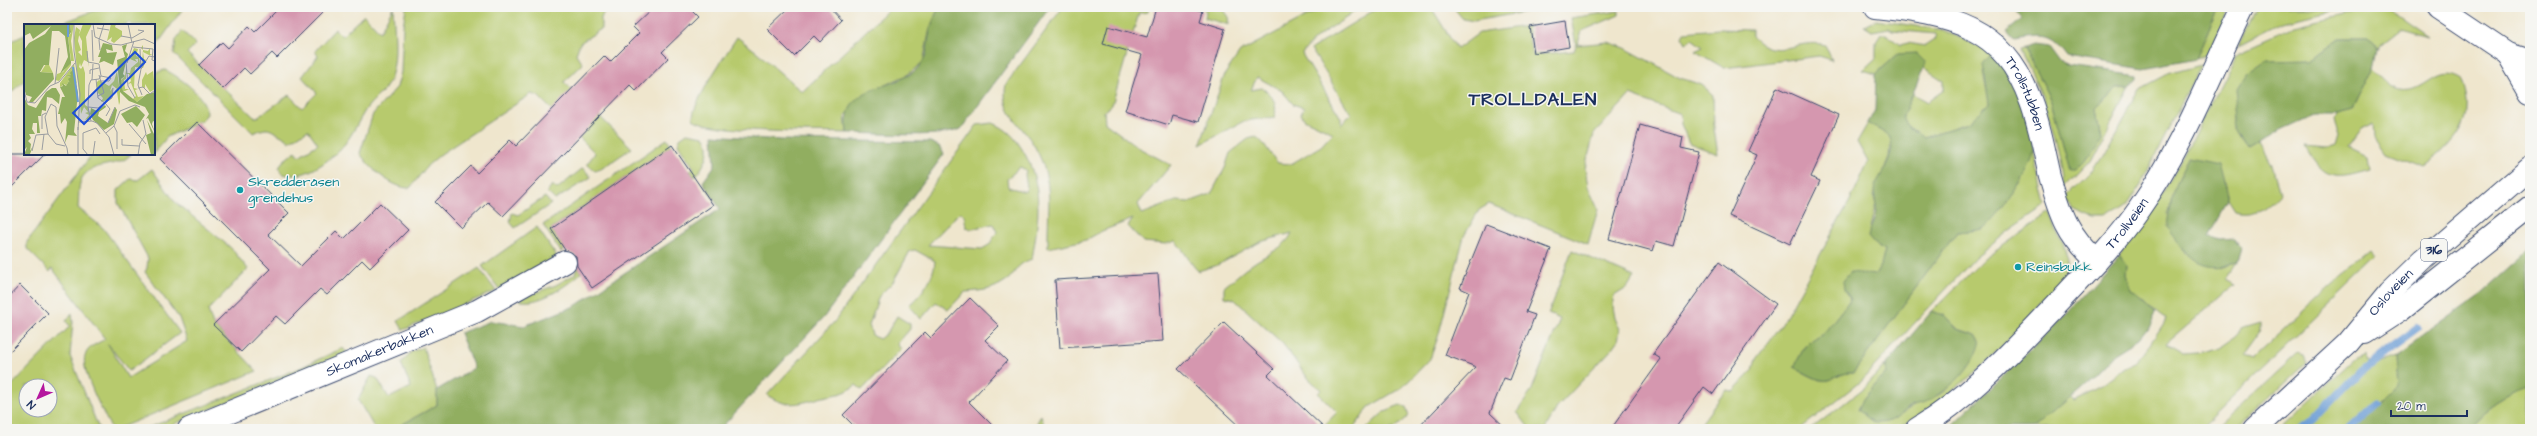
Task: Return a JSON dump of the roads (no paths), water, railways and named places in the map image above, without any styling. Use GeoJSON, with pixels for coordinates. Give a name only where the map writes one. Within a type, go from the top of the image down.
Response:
{"type":"FeatureCollection","features":[{"type":"Feature","properties":{"kind":"street","name":"Trollstubben"},"geometry":{"type":"LineString","coordinates":[[1875,7],[1916,12],[1965,25],[2002,50],[2011,60],[2031,103],[2057,203],[2066,224],[2079,245],[2097,261]]}},
{"type":"Feature","properties":{"kind":"street","name":"Trollveien"},"geometry":{"type":"LineString","coordinates":[[1917,429],[1970,392],[1989,375],[2097,261],[2140,208],[2186,129],[2243,7]]}},
{"type":"Feature","properties":{"kind":"street"},"geometry":{"type":"LineString","coordinates":[[2438,7],[2508,54],[2530,61]]}},
{"type":"Feature","properties":{"kind":"street"},"geometry":{"type":"LineString","coordinates":[[2508,54],[2530,92]]}},
{"type":"Feature","properties":{"kind":"street","name":"Osloveien"},"geometry":{"type":"LineString","coordinates":[[2255,429],[2348,343],[2390,292],[2424,259],[2530,168]]}},
{"type":"Feature","properties":{"kind":"street","name":"Osloveien"},"geometry":{"type":"LineString","coordinates":[[2348,343],[2402,309],[2530,207]]}},
{"type":"Feature","properties":{"kind":"street","name":"Skomakerbakken"},"geometry":{"type":"LineString","coordinates":[[189,429],[477,311],[565,262]]}},
{"type":"Feature","properties":{"kind":"waterway"},"geometry":{"type":"LineString","coordinates":[[2300,429],[2313,420],[2364,367],[2418,327]]}},
{"type":"Feature","properties":{"kind":"waterway"},"geometry":{"type":"LineString","coordinates":[[2349,429],[2377,403]]}},
{"type":"Feature","properties":{"kind":"place","name":"Skredderåsen grendehus"},"geometry":{"type":"Point","coordinates":[240,190]}},
{"type":"Feature","properties":{"kind":"place","name":"Reinsbukk"},"geometry":{"type":"Point","coordinates":[2018,267]}},
{"type":"Feature","properties":{"kind":"district","name":"TROLLDALEN"},"geometry":{"type":"Point","coordinates":[1533,99]}}]}
